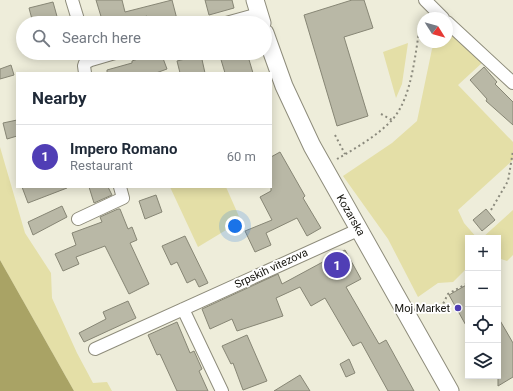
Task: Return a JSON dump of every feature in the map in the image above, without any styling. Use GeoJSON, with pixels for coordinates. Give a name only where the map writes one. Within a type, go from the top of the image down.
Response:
{"type":"FeatureCollection","features":[{"type":"Feature","properties":{"kind":"main road","name":"Kozarska"},"geometry":{"type":"LineString","coordinates":[[272,53],[284,86],[312,146],[450,391]]}},
{"type":"Feature","properties":{"kind":"street"},"geometry":{"type":"LineString","coordinates":[[72,0],[77,16]]}},
{"type":"Feature","properties":{"kind":"street"},"geometry":{"type":"LineString","coordinates":[[424,0],[437,12]]}},
{"type":"Feature","properties":{"kind":"street"},"geometry":{"type":"LineString","coordinates":[[247,16],[259,12]]}},
{"type":"Feature","properties":{"kind":"street"},"geometry":{"type":"LineString","coordinates":[[453,28],[513,84]]}},
{"type":"Feature","properties":{"kind":"street"},"geometry":{"type":"LineString","coordinates":[[85,72],[85,63],[87,60]]}},
{"type":"Feature","properties":{"kind":"street"},"geometry":{"type":"LineString","coordinates":[[78,219],[123,198],[120,188]]}},
{"type":"Feature","properties":{"kind":"street","name":"Srpskih vitezova"},"geometry":{"type":"LineString","coordinates":[[95,349],[360,229]]}},
{"type":"Feature","properties":{"kind":"street"},"geometry":{"type":"LineString","coordinates":[[183,309],[222,391]]}},
{"type":"Feature","properties":{"kind":"path"},"geometry":{"type":"LineString","coordinates":[[336,160],[376,134],[392,120],[402,104],[411,76],[417,43]]}},
{"type":"Feature","properties":{"kind":"path"},"geometry":{"type":"LineString","coordinates":[[381,114],[392,120]]}},
{"type":"Feature","properties":{"kind":"path"},"geometry":{"type":"LineString","coordinates":[[335,135],[345,154]]}},
{"type":"Feature","properties":{"kind":"path"},"geometry":{"type":"LineString","coordinates":[[491,210],[508,181],[513,151]]}},
{"type":"Feature","properties":{"kind":"path"},"geometry":{"type":"LineString","coordinates":[[441,308],[448,294],[465,285]]}},
{"type":"Feature","properties":{"kind":"shaded area"},"geometry":{"type":"Polygon","coordinates":[[[453,35],[483,62],[458,85],[513,142],[513,160],[458,210],[464,223],[474,235],[465,235],[465,270],[453,282],[438,283],[418,297],[388,239],[343,176],[392,143],[417,121],[432,49],[453,48],[453,35]]]}},
{"type":"Feature","properties":{"kind":"shaded area"},"geometry":{"type":"Polygon","coordinates":[[[408,43],[402,84],[396,98],[383,52],[408,43]]]}},
{"type":"Feature","properties":{"kind":"shaded area"},"geometry":{"type":"Polygon","coordinates":[[[0,147],[25,233],[51,273],[52,298],[77,353],[93,383],[107,382],[112,391],[74,391],[0,260],[0,147]]]}},
{"type":"Feature","properties":{"kind":"shaded area"},"geometry":{"type":"Polygon","coordinates":[[[170,188],[226,188],[241,221],[198,247],[170,188]]]}},
{"type":"Feature","properties":{"kind":"shaded area"},"geometry":{"type":"Polygon","coordinates":[[[513,210],[513,255],[507,261],[501,259],[501,235],[485,235],[513,210]]]}},
{"type":"Feature","properties":{"kind":"shaded area"},"geometry":{"type":"Polygon","coordinates":[[[0,260],[74,391],[0,391],[0,260]]]}},
{"type":"Feature","properties":{"kind":"building"},"geometry":{"type":"Polygon","coordinates":[[[96,0],[122,0],[125,12],[172,0],[176,16],[147,16],[101,16],[96,0]]]}},
{"type":"Feature","properties":{"kind":"building"},"geometry":{"type":"Polygon","coordinates":[[[205,0],[232,0],[234,8],[209,15],[205,0]]]}},
{"type":"Feature","properties":{"kind":"building"},"geometry":{"type":"Polygon","coordinates":[[[352,0],[364,0],[373,28],[344,37],[368,116],[337,126],[304,15],[352,0]]]}},
{"type":"Feature","properties":{"kind":"building"},"geometry":{"type":"Polygon","coordinates":[[[53,2],[57,16],[31,16],[29,8],[53,2]]]}},
{"type":"Feature","properties":{"kind":"building"},"geometry":{"type":"Polygon","coordinates":[[[164,60],[167,69],[159,72],[107,72],[107,70],[132,63],[132,61],[164,60]]]}},
{"type":"Feature","properties":{"kind":"building"},"geometry":{"type":"Polygon","coordinates":[[[202,60],[205,72],[180,72],[177,61],[202,60]]]}},
{"type":"Feature","properties":{"kind":"building"},"geometry":{"type":"Polygon","coordinates":[[[221,60],[249,60],[253,72],[225,72],[221,60]]]}},
{"type":"Feature","properties":{"kind":"building"},"geometry":{"type":"Polygon","coordinates":[[[11,65],[14,75],[0,79],[0,69],[11,65]]]}},
{"type":"Feature","properties":{"kind":"building"},"geometry":{"type":"Polygon","coordinates":[[[484,67],[497,82],[495,84],[513,102],[513,125],[486,101],[487,99],[470,80],[484,67]]]}},
{"type":"Feature","properties":{"kind":"building"},"geometry":{"type":"Polygon","coordinates":[[[16,120],[16,136],[7,139],[3,123],[16,120]]]}},
{"type":"Feature","properties":{"kind":"building"},"geometry":{"type":"Polygon","coordinates":[[[280,152],[305,196],[303,198],[321,228],[307,236],[297,218],[266,233],[271,245],[255,252],[245,231],[272,220],[260,197],[271,191],[272,188],[272,156],[280,152]]]}},
{"type":"Feature","properties":{"kind":"building"},"geometry":{"type":"Polygon","coordinates":[[[22,188],[67,188],[28,203],[22,188]]]}},
{"type":"Feature","properties":{"kind":"building"},"geometry":{"type":"Polygon","coordinates":[[[89,188],[108,188],[112,195],[94,203],[89,188]]]}},
{"type":"Feature","properties":{"kind":"building"},"geometry":{"type":"Polygon","coordinates":[[[156,195],[162,212],[145,219],[139,201],[156,195]]]}},
{"type":"Feature","properties":{"kind":"building"},"geometry":{"type":"Polygon","coordinates":[[[62,206],[67,217],[33,235],[28,222],[62,206]]]}},
{"type":"Feature","properties":{"kind":"building"},"geometry":{"type":"Polygon","coordinates":[[[120,209],[128,229],[132,227],[137,240],[130,243],[149,284],[129,294],[105,246],[76,257],[79,264],[63,271],[55,254],[76,245],[72,233],[102,222],[100,217],[120,209]]]}},
{"type":"Feature","properties":{"kind":"building"},"geometry":{"type":"Polygon","coordinates":[[[486,209],[495,220],[482,231],[473,220],[486,209]]]}},
{"type":"Feature","properties":{"kind":"building"},"geometry":{"type":"Polygon","coordinates":[[[185,236],[208,283],[199,287],[195,279],[187,283],[177,262],[171,265],[162,246],[185,236]]]}},
{"type":"Feature","properties":{"kind":"building"},"geometry":{"type":"Polygon","coordinates":[[[345,250],[361,279],[346,287],[379,344],[386,340],[414,391],[388,391],[361,342],[353,346],[325,298],[311,306],[300,287],[276,298],[283,316],[237,331],[232,319],[210,329],[202,309],[278,274],[282,284],[345,250]]]}},
{"type":"Feature","properties":{"kind":"building"},"geometry":{"type":"Polygon","coordinates":[[[465,286],[465,324],[449,295],[465,286]]]}},
{"type":"Feature","properties":{"kind":"building"},"geometry":{"type":"Polygon","coordinates":[[[128,301],[136,318],[84,342],[79,333],[106,319],[103,312],[128,301]]]}},
{"type":"Feature","properties":{"kind":"building"},"geometry":{"type":"Polygon","coordinates":[[[177,322],[190,353],[194,351],[202,369],[199,371],[208,391],[177,391],[160,354],[157,355],[148,335],[177,322]]]}},
{"type":"Feature","properties":{"kind":"building"},"geometry":{"type":"Polygon","coordinates":[[[501,322],[513,343],[513,377],[498,386],[498,379],[501,379],[501,322]]]}},
{"type":"Feature","properties":{"kind":"building"},"geometry":{"type":"Polygon","coordinates":[[[247,335],[267,381],[243,390],[233,363],[231,364],[222,346],[247,335]]]}},
{"type":"Feature","properties":{"kind":"building"},"geometry":{"type":"Polygon","coordinates":[[[349,359],[355,373],[346,377],[340,364],[349,359]]]}},
{"type":"Feature","properties":{"kind":"building"},"geometry":{"type":"Polygon","coordinates":[[[300,375],[310,391],[274,391],[300,375]]]}},
{"type":"Feature","properties":{"kind":"place","name":"Impero Romano"},"geometry":{"type":"Point","coordinates":[337,265]}},
{"type":"Feature","properties":{"kind":"place","name":"Moj Market"},"geometry":{"type":"Point","coordinates":[458,308]}}]}
